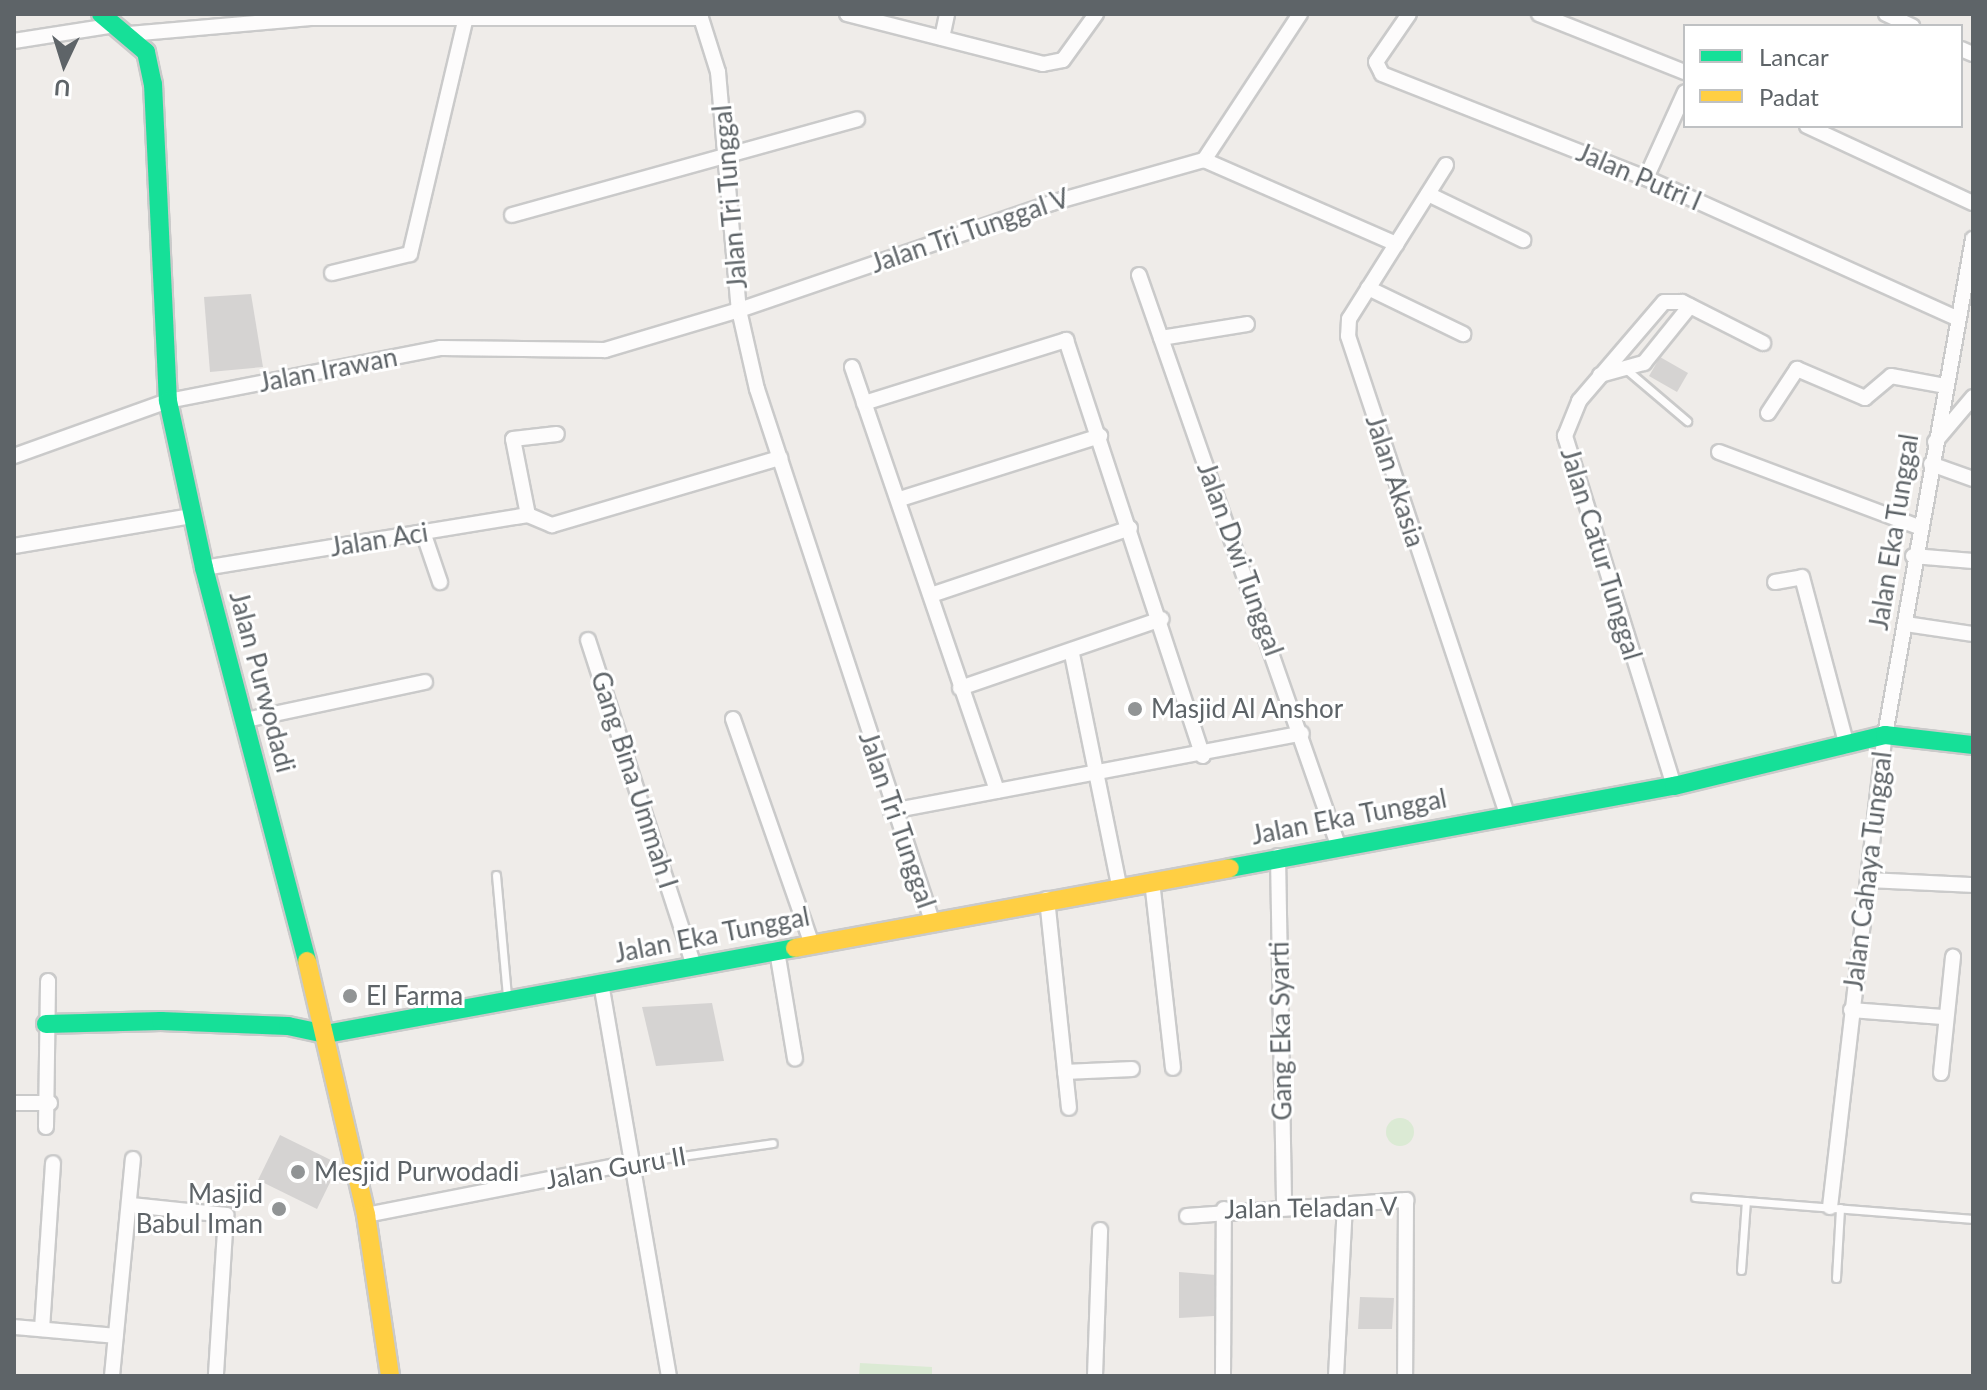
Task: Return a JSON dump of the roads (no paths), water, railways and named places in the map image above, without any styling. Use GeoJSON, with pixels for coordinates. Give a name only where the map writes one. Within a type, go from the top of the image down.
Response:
{"type":"FeatureCollection","features":[{"type":"Feature","properties":{"kind":"street"},"geometry":{"type":"LineString","coordinates":[[847,14],[1043,64],[1063,60],[1096,14]]}},
{"type":"Feature","properties":{"kind":"street"},"geometry":{"type":"LineString","coordinates":[[942,38],[947,14]]}},
{"type":"Feature","properties":{"kind":"street"},"geometry":{"type":"LineString","coordinates":[[1300,14],[1204,160],[1396,244]]}},
{"type":"Feature","properties":{"kind":"street","name":"Jalan Putri I"},"geometry":{"type":"LineString","coordinates":[[1409,14],[1376,62],[1382,74],[1646,178],[1958,319]]}},
{"type":"Feature","properties":{"kind":"street"},"geometry":{"type":"LineString","coordinates":[[1539,14],[1683,71]]}},
{"type":"Feature","properties":{"kind":"street"},"geometry":{"type":"LineString","coordinates":[[1886,14],[1908,24]]}},
{"type":"Feature","properties":{"kind":"street","name":"Jalan Tri Tunggal"},"geometry":{"type":"LineString","coordinates":[[14,41],[115,24],[313,16],[702,16],[718,72],[739,310],[780,458],[891,811],[932,921]]}},
{"type":"Feature","properties":{"kind":"street"},"geometry":{"type":"LineString","coordinates":[[332,273],[410,254],[466,18]]}},
{"type":"Feature","properties":{"kind":"street","name":"Jalan Purwodadi"},"geometry":{"type":"LineString","coordinates":[[115,24],[146,52],[153,84],[168,401],[191,516],[326,1034],[366,1215],[390,1376]]}},
{"type":"Feature","properties":{"kind":"street"},"geometry":{"type":"LineString","coordinates":[[1646,178],[1683,96]]}},
{"type":"Feature","properties":{"kind":"street"},"geometry":{"type":"LineString","coordinates":[[512,215],[857,119]]}},
{"type":"Feature","properties":{"kind":"street"},"geometry":{"type":"LineString","coordinates":[[1811,128],[1973,203]]}},
{"type":"Feature","properties":{"kind":"street","name":"Jalan Tri Tunggal V"},"geometry":{"type":"LineString","coordinates":[[489,348],[605,350],[739,310],[1051,203],[1204,160]]}},
{"type":"Feature","properties":{"kind":"street","name":"Jalan Akasia"},"geometry":{"type":"LineString","coordinates":[[1446,165],[1349,319],[1348,336],[1507,814]]}},
{"type":"Feature","properties":{"kind":"street"},"geometry":{"type":"LineString","coordinates":[[1428,194],[1523,240]]}},
{"type":"Feature","properties":{"kind":"street","name":"Jalan Eka Tunggal"},"geometry":{"type":"LineString","coordinates":[[326,1034],[507,1003],[1119,884],[1152,881],[1674,786],[1885,735],[1906,624],[1913,556],[1973,239]]}},
{"type":"Feature","properties":{"kind":"street","name":"Jalan Dwi Tunggal"},"geometry":{"type":"LineString","coordinates":[[1139,275],[1302,733],[1338,845]]}},
{"type":"Feature","properties":{"kind":"street"},"geometry":{"type":"LineString","coordinates":[[1368,288],[1463,334]]}},
{"type":"Feature","properties":{"kind":"street","name":"Jalan Catur Tunggal"},"geometry":{"type":"LineString","coordinates":[[1674,786],[1565,447],[1579,401],[1664,302],[1690,306]]}},
{"type":"Feature","properties":{"kind":"street"},"geometry":{"type":"LineString","coordinates":[[1600,375],[1644,363],[1690,306],[1763,343]]}},
{"type":"Feature","properties":{"kind":"street"},"geometry":{"type":"LineString","coordinates":[[1161,338],[1247,324]]}},
{"type":"Feature","properties":{"kind":"street"},"geometry":{"type":"LineString","coordinates":[[864,403],[1066,340],[1161,619],[1203,756]]}},
{"type":"Feature","properties":{"kind":"street","name":"Jalan Irawan"},"geometry":{"type":"LineString","coordinates":[[14,456],[168,401],[441,348],[489,348]]}},
{"type":"Feature","properties":{"kind":"street"},"geometry":{"type":"LineString","coordinates":[[852,367],[900,499],[960,688],[997,791]]}},
{"type":"Feature","properties":{"kind":"street"},"geometry":{"type":"LineString","coordinates":[[1768,413],[1797,369],[1865,398],[1891,376],[1946,386]]}},
{"type":"Feature","properties":{"kind":"street"},"geometry":{"type":"LineString","coordinates":[[1935,442],[1973,397]]}},
{"type":"Feature","properties":{"kind":"street"},"geometry":{"type":"LineString","coordinates":[[557,434],[513,439],[528,515],[552,525],[780,458]]}},
{"type":"Feature","properties":{"kind":"street"},"geometry":{"type":"LineString","coordinates":[[900,499],[1100,436]]}},
{"type":"Feature","properties":{"kind":"street"},"geometry":{"type":"LineString","coordinates":[[1719,452],[1919,527]]}},
{"type":"Feature","properties":{"kind":"street"},"geometry":{"type":"LineString","coordinates":[[1931,464],[1973,479]]}},
{"type":"Feature","properties":{"kind":"street","name":"Jalan Aci"},"geometry":{"type":"LineString","coordinates":[[204,568],[528,515]]}},
{"type":"Feature","properties":{"kind":"street"},"geometry":{"type":"LineString","coordinates":[[14,546],[191,516]]}},
{"type":"Feature","properties":{"kind":"street"},"geometry":{"type":"LineString","coordinates":[[931,595],[1130,528]]}},
{"type":"Feature","properties":{"kind":"street"},"geometry":{"type":"LineString","coordinates":[[423,532],[440,582]]}},
{"type":"Feature","properties":{"kind":"street"},"geometry":{"type":"LineString","coordinates":[[1913,556],[1973,561]]}},
{"type":"Feature","properties":{"kind":"street"},"geometry":{"type":"LineString","coordinates":[[1775,582],[1802,577],[1847,746]]}},
{"type":"Feature","properties":{"kind":"street"},"geometry":{"type":"LineString","coordinates":[[960,688],[1072,654],[1161,619]]}},
{"type":"Feature","properties":{"kind":"street"},"geometry":{"type":"LineString","coordinates":[[1906,624],[1973,634]]}},
{"type":"Feature","properties":{"kind":"street","name":"Gang Bina Ummah I"},"geometry":{"type":"LineString","coordinates":[[588,640],[694,966]]}},
{"type":"Feature","properties":{"kind":"street"},"geometry":{"type":"LineString","coordinates":[[1072,654],[1119,884]]}},
{"type":"Feature","properties":{"kind":"street"},"geometry":{"type":"LineString","coordinates":[[246,720],[425,682]]}},
{"type":"Feature","properties":{"kind":"street"},"geometry":{"type":"LineString","coordinates":[[733,719],[811,942]]}},
{"type":"Feature","properties":{"kind":"street"},"geometry":{"type":"LineString","coordinates":[[891,811],[1098,776],[1302,733]]}},
{"type":"Feature","properties":{"kind":"street"},"geometry":{"type":"LineString","coordinates":[[1885,735],[1973,745]]}},
{"type":"Feature","properties":{"kind":"street","name":"Jalan Cahaya Tunggal"},"geometry":{"type":"LineString","coordinates":[[1885,735],[1870,880],[1851,1010],[1943,1017]]}},
{"type":"Feature","properties":{"kind":"street","name":"Gang Eka Syarti"},"geometry":{"type":"LineString","coordinates":[[1278,856],[1284,1206]]}},
{"type":"Feature","properties":{"kind":"street"},"geometry":{"type":"LineString","coordinates":[[1870,880],[1973,885]]}},
{"type":"Feature","properties":{"kind":"street"},"geometry":{"type":"LineString","coordinates":[[1152,881],[1173,1068]]}},
{"type":"Feature","properties":{"kind":"street"},"geometry":{"type":"LineString","coordinates":[[1047,899],[1069,1108]]}},
{"type":"Feature","properties":{"kind":"street"},"geometry":{"type":"LineString","coordinates":[[777,951],[795,1058]]}},
{"type":"Feature","properties":{"kind":"street"},"geometry":{"type":"LineString","coordinates":[[1941,1073],[1943,1017],[1953,957]]}},
{"type":"Feature","properties":{"kind":"street"},"geometry":{"type":"LineString","coordinates":[[46,1127],[50,1103],[46,1024],[48,981]]}},
{"type":"Feature","properties":{"kind":"street"},"geometry":{"type":"LineString","coordinates":[[601,983],[669,1376]]}},
{"type":"Feature","properties":{"kind":"street"},"geometry":{"type":"LineString","coordinates":[[1835,1208],[1851,1010]]}},
{"type":"Feature","properties":{"kind":"street"},"geometry":{"type":"LineString","coordinates":[[46,1024],[161,1021],[288,1026],[326,1034]]}},
{"type":"Feature","properties":{"kind":"street"},"geometry":{"type":"LineString","coordinates":[[1065,1072],[1132,1069]]}},
{"type":"Feature","properties":{"kind":"street"},"geometry":{"type":"LineString","coordinates":[[14,1103],[50,1103]]}},
{"type":"Feature","properties":{"kind":"street"},"geometry":{"type":"LineString","coordinates":[[112,1376],[131,1205],[133,1159]]}},
{"type":"Feature","properties":{"kind":"street"},"geometry":{"type":"LineString","coordinates":[[42,1329],[53,1163]]}},
{"type":"Feature","properties":{"kind":"street","name":"Jalan Guru II"},"geometry":{"type":"LineString","coordinates":[[366,1215],[631,1163]]}},
{"type":"Feature","properties":{"kind":"street","name":"Jalan Teladan V"},"geometry":{"type":"LineString","coordinates":[[1187,1216],[1224,1209],[1345,1207],[1406,1200],[1410,1205],[1405,1376]]}},
{"type":"Feature","properties":{"kind":"street"},"geometry":{"type":"LineString","coordinates":[[131,1205],[226,1215],[216,1376]]}},
{"type":"Feature","properties":{"kind":"street"},"geometry":{"type":"LineString","coordinates":[[1336,1376],[1345,1207]]}},
{"type":"Feature","properties":{"kind":"street"},"geometry":{"type":"LineString","coordinates":[[1223,1376],[1224,1209]]}},
{"type":"Feature","properties":{"kind":"street"},"geometry":{"type":"LineString","coordinates":[[1095,1376],[1100,1230]]}},
{"type":"Feature","properties":{"kind":"street"},"geometry":{"type":"LineString","coordinates":[[14,1327],[116,1336]]}},
{"type":"Feature","properties":{"kind":"lane"},"geometry":{"type":"LineString","coordinates":[[1627,370],[1687,421]]}},
{"type":"Feature","properties":{"kind":"lane"},"geometry":{"type":"LineString","coordinates":[[496,875],[507,1003]]}},
{"type":"Feature","properties":{"kind":"lane","name":"Jalan Guru II"},"geometry":{"type":"LineString","coordinates":[[631,1163],[773,1143]]}},
{"type":"Feature","properties":{"kind":"lane"},"geometry":{"type":"LineString","coordinates":[[1695,1197],[1973,1219]]}},
{"type":"Feature","properties":{"kind":"lane"},"geometry":{"type":"LineString","coordinates":[[1741,1270],[1746,1201]]}},
{"type":"Feature","properties":{"kind":"lane"},"geometry":{"type":"LineString","coordinates":[[1835,1208],[1836,1278]]}},
{"type":"Feature","properties":{"kind":"place","name":"Masjid Al Anshor"},"geometry":{"type":"Point","coordinates":[1135,709]}},
{"type":"Feature","properties":{"kind":"place","name":"El Farma"},"geometry":{"type":"Point","coordinates":[350,996]}},
{"type":"Feature","properties":{"kind":"place","name":"Mesjid Purwodadi"},"geometry":{"type":"Point","coordinates":[298,1172]}},
{"type":"Feature","properties":{"kind":"place","name":"Masjid Babul Iman"},"geometry":{"type":"Point","coordinates":[279,1209]}}]}
